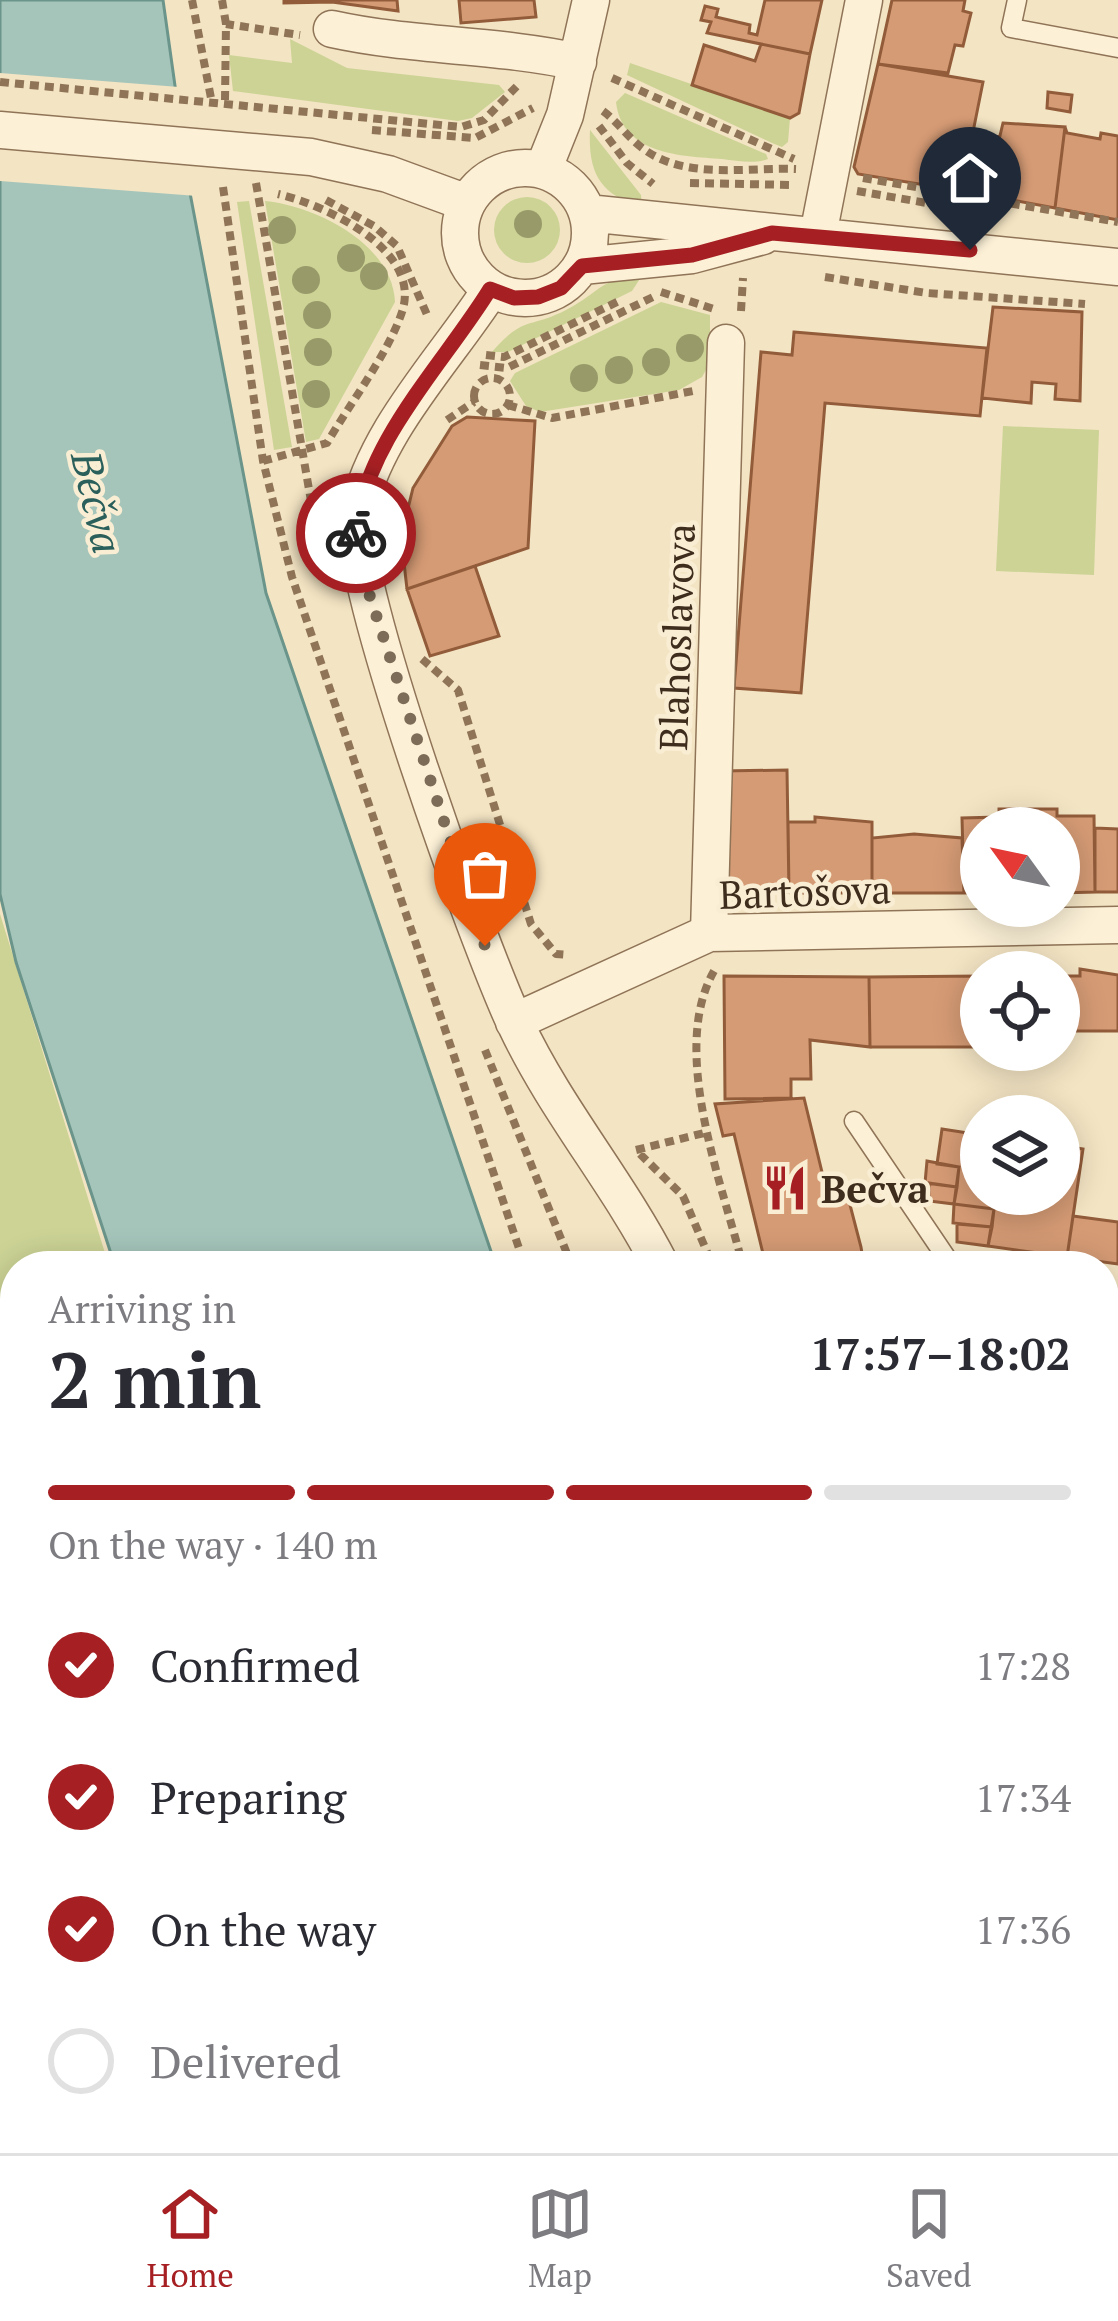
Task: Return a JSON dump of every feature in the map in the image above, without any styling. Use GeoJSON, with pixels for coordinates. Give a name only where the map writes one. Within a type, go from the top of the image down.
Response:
{"type":"FeatureCollection","features":[{"type":"Feature","properties":{"kind":"street"},"geometry":{"type":"LineString","coordinates":[[544,170],[592,0]]}},
{"type":"Feature","properties":{"kind":"street"},"geometry":{"type":"LineString","coordinates":[[818,235],[864,0]]}},
{"type":"Feature","properties":{"kind":"street"},"geometry":{"type":"LineString","coordinates":[[332,29],[396,33],[578,62]]}},
{"type":"Feature","properties":{"kind":"street"},"geometry":{"type":"LineString","coordinates":[[0,130],[344,163],[467,203]]}},
{"type":"Feature","properties":{"kind":"street"},"geometry":{"type":"LineString","coordinates":[[518,168],[544,170],[571,187],[587,213],[591,236],[582,266],[561,288],[538,297],[514,298],[490,289],[464,256],[460,234],[467,203],[494,176],[518,168]]}},
{"type":"Feature","properties":{"kind":"street"},"geometry":{"type":"LineString","coordinates":[[587,213],[694,220],[772,233],[1118,267]]}},
{"type":"Feature","properties":{"kind":"street"},"geometry":{"type":"LineString","coordinates":[[582,266],[692,255],[772,233]]}},
{"type":"Feature","properties":{"kind":"street"},"geometry":{"type":"LineString","coordinates":[[490,289],[385,444],[363,496],[357,557],[422,766],[514,1022],[652,1251]]}},
{"type":"Feature","properties":{"kind":"street","name":"Blahoslavova"},"geometry":{"type":"LineString","coordinates":[[704,951],[726,343]]}},
{"type":"Feature","properties":{"kind":"street","name":"Bartošova"},"geometry":{"type":"LineString","coordinates":[[514,1022],[704,951],[1118,925]]}},
{"type":"Feature","properties":{"kind":"lane"},"geometry":{"type":"LineString","coordinates":[[1017,0],[1011,28],[1118,48]]}},
{"type":"Feature","properties":{"kind":"lane"},"geometry":{"type":"LineString","coordinates":[[854,1121],[942,1251]]}},
{"type":"Feature","properties":{"kind":"path"},"geometry":{"type":"LineString","coordinates":[[192,0],[211,98]]}},
{"type":"Feature","properties":{"kind":"path"},"geometry":{"type":"LineString","coordinates":[[222,0],[225,100]]}},
{"type":"Feature","properties":{"kind":"path"},"geometry":{"type":"LineString","coordinates":[[226,24],[287,31]]}},
{"type":"Feature","properties":{"kind":"path"},"geometry":{"type":"LineString","coordinates":[[596,109],[644,150],[671,163],[737,170],[792,164],[612,78]]}},
{"type":"Feature","properties":{"kind":"path"},"geometry":{"type":"LineString","coordinates":[[0,82],[211,98],[435,127],[476,124],[518,86]]}},
{"type":"Feature","properties":{"kind":"path"},"geometry":{"type":"LineString","coordinates":[[305,125],[461,140],[487,134],[515,112],[536,108]]}},
{"type":"Feature","properties":{"kind":"path"},"geometry":{"type":"LineString","coordinates":[[592,122],[627,163],[652,181],[804,184]]}},
{"type":"Feature","properties":{"kind":"path"},"geometry":{"type":"LineString","coordinates":[[255,175],[298,452]]}},
{"type":"Feature","properties":{"kind":"path"},"geometry":{"type":"LineString","coordinates":[[849,176],[1118,222]]}},
{"type":"Feature","properties":{"kind":"path"},"geometry":{"type":"LineString","coordinates":[[652,181],[654,205]]}},
{"type":"Feature","properties":{"kind":"path"},"geometry":{"type":"LineString","coordinates":[[294,184],[391,239],[408,263],[417,302],[428,318]]}},
{"type":"Feature","properties":{"kind":"path"},"geometry":{"type":"LineString","coordinates":[[224,187],[263,461],[292,577],[520,1251]]}},
{"type":"Feature","properties":{"kind":"path"},"geometry":{"type":"LineString","coordinates":[[256,190],[288,196],[385,246],[401,279],[401,315],[327,443],[263,461]]}},
{"type":"Feature","properties":{"kind":"path"},"geometry":{"type":"LineString","coordinates":[[810,274],[927,293],[1098,304]]}},
{"type":"Feature","properties":{"kind":"path"},"geometry":{"type":"LineString","coordinates":[[728,277],[764,275]]}},
{"type":"Feature","properties":{"kind":"path"},"geometry":{"type":"LineString","coordinates":[[654,284],[673,300],[714,309],[723,320],[726,343]]}},
{"type":"Feature","properties":{"kind":"path"},"geometry":{"type":"LineString","coordinates":[[488,356],[504,357],[641,288]]}},
{"type":"Feature","properties":{"kind":"path"},"geometry":{"type":"LineString","coordinates":[[474,402],[477,384],[654,297]]}},
{"type":"Feature","properties":{"kind":"path"},"geometry":{"type":"LineString","coordinates":[[401,315],[420,326]]}},
{"type":"Feature","properties":{"kind":"path"},"geometry":{"type":"LineString","coordinates":[[481,365],[508,387],[508,405]]}},
{"type":"Feature","properties":{"kind":"path"},"geometry":{"type":"LineString","coordinates":[[474,402],[487,414],[508,405],[552,418],[680,396],[701,386]]}},
{"type":"Feature","properties":{"kind":"path"},"geometry":{"type":"LineString","coordinates":[[438,432],[458,408],[474,402]]}},
{"type":"Feature","properties":{"kind":"path"},"geometry":{"type":"LineString","coordinates":[[420,657],[458,690],[526,908],[542,942],[556,954],[587,949]]}},
{"type":"Feature","properties":{"kind":"path"},"geometry":{"type":"LineString","coordinates":[[704,951],[721,958],[701,994],[698,1093],[739,1251]]}},
{"type":"Feature","properties":{"kind":"path"},"geometry":{"type":"LineString","coordinates":[[636,1150],[708,1132]]}},
{"type":"Feature","properties":{"kind":"path"},"geometry":{"type":"LineString","coordinates":[[624,1134],[683,1196],[707,1251]]}},
{"type":"Feature","properties":{"kind":"green space"},"geometry":{"type":"Polygon","coordinates":[[[290,39],[347,68],[499,85],[505,92],[472,118],[458,121],[233,91],[229,55],[292,63],[290,39]]]}},
{"type":"Feature","properties":{"kind":"green space"},"geometry":{"type":"Polygon","coordinates":[[[630,63],[790,118],[788,142],[782,147],[772,143],[627,75],[630,63]]]}},
{"type":"Feature","properties":{"kind":"green space"},"geometry":{"type":"Polygon","coordinates":[[[625,93],[766,154],[768,159],[746,162],[672,154],[642,143],[621,120],[616,102],[625,93]]]}},
{"type":"Feature","properties":{"kind":"green space"},"geometry":{"type":"Polygon","coordinates":[[[590,130],[641,195],[642,207],[616,196],[600,180],[591,158],[590,130]]]}},
{"type":"Feature","properties":{"kind":"green space"},"geometry":{"type":"Polygon","coordinates":[[[527,197],[550,207],[560,230],[550,253],[527,263],[504,253],[494,230],[504,207],[527,197]]]}},
{"type":"Feature","properties":{"kind":"green space"},"geometry":{"type":"Polygon","coordinates":[[[249,201],[292,447],[274,450],[237,202],[249,201]]]}},
{"type":"Feature","properties":{"kind":"green space"},"geometry":{"type":"Polygon","coordinates":[[[265,201],[307,211],[349,232],[381,263],[395,302],[319,439],[306,442],[265,201]]]}},
{"type":"Feature","properties":{"kind":"green space"},"geometry":{"type":"Polygon","coordinates":[[[643,274],[632,291],[508,352],[492,352],[520,327],[554,316],[607,284],[643,274]]]}},
{"type":"Feature","properties":{"kind":"green space"},"geometry":{"type":"Polygon","coordinates":[[[661,302],[710,315],[710,363],[702,377],[679,390],[540,412],[526,406],[510,381],[515,373],[661,302]]]}},
{"type":"Feature","properties":{"kind":"green space"},"geometry":{"type":"Polygon","coordinates":[[[1003,426],[1099,430],[1094,575],[996,571],[1003,426]]]}},
{"type":"Feature","properties":{"kind":"green space"},"geometry":{"type":"Polygon","coordinates":[[[0,914],[104,1251],[0,1251],[0,914]]]}},
{"type":"Feature","properties":{"kind":"water"},"geometry":{"type":"Polygon","coordinates":[[[0,0],[163,0],[190,193],[266,593],[491,1251],[110,1251],[16,962],[0,894],[0,0]]]}},
{"type":"Feature","properties":{"kind":"pier"},"geometry":{"type":"Polygon","coordinates":[[[0,73],[179,87],[197,196],[0,181],[0,73]]]}},
{"type":"Feature","properties":{"kind":"building"},"geometry":{"type":"Polygon","coordinates":[[[397,0],[398,11],[332,2],[284,3],[397,0]]]}},
{"type":"Feature","properties":{"kind":"building"},"geometry":{"type":"Polygon","coordinates":[[[459,0],[534,0],[536,17],[461,23],[459,0]]]}},
{"type":"Feature","properties":{"kind":"building"},"geometry":{"type":"Polygon","coordinates":[[[765,0],[822,0],[810,54],[707,33],[711,22],[701,20],[705,6],[718,9],[716,17],[750,25],[749,33],[757,35],[765,0]]]}},
{"type":"Feature","properties":{"kind":"building"},"geometry":{"type":"Polygon","coordinates":[[[892,0],[965,0],[963,11],[971,13],[963,46],[955,45],[948,73],[878,64],[892,0]]]}},
{"type":"Feature","properties":{"kind":"building"},"geometry":{"type":"Polygon","coordinates":[[[761,44],[810,54],[799,113],[790,118],[692,85],[704,45],[755,61],[761,44]]]}},
{"type":"Feature","properties":{"kind":"building"},"geometry":{"type":"Polygon","coordinates":[[[878,64],[983,82],[973,132],[999,137],[986,195],[858,174],[854,167],[878,64]]]}},
{"type":"Feature","properties":{"kind":"building"},"geometry":{"type":"Polygon","coordinates":[[[1048,92],[1072,95],[1070,112],[1047,108],[1048,92]]]}},
{"type":"Feature","properties":{"kind":"building"},"geometry":{"type":"Polygon","coordinates":[[[1003,123],[1065,127],[1055,208],[986,195],[1003,123]]]}},
{"type":"Feature","properties":{"kind":"building"},"geometry":{"type":"Polygon","coordinates":[[[1065,127],[1067,133],[1100,139],[1101,133],[1118,136],[1118,220],[1055,208],[1065,127]]]}},
{"type":"Feature","properties":{"kind":"building"},"geometry":{"type":"Polygon","coordinates":[[[993,307],[1082,312],[1080,401],[1055,399],[1056,384],[1032,382],[1031,403],[982,398],[993,307]]]}},
{"type":"Feature","properties":{"kind":"building"},"geometry":{"type":"Polygon","coordinates":[[[794,332],[987,348],[980,416],[825,403],[801,693],[734,688],[761,352],[792,355],[794,332]]]}},
{"type":"Feature","properties":{"kind":"building"},"geometry":{"type":"Polygon","coordinates":[[[467,417],[535,421],[528,548],[407,589],[401,537],[413,488],[452,426],[467,417]]]}},
{"type":"Feature","properties":{"kind":"building"},"geometry":{"type":"Polygon","coordinates":[[[475,566],[499,636],[430,656],[407,589],[475,566]]]}},
{"type":"Feature","properties":{"kind":"building"},"geometry":{"type":"Polygon","coordinates":[[[787,770],[789,893],[723,893],[722,771],[787,770]]]}},
{"type":"Feature","properties":{"kind":"building"},"geometry":{"type":"Polygon","coordinates":[[[1080,816],[1094,816],[1095,892],[1080,892],[1080,816]]]}},
{"type":"Feature","properties":{"kind":"building"},"geometry":{"type":"Polygon","coordinates":[[[815,817],[872,822],[872,893],[789,893],[788,822],[815,822],[815,817]]]}},
{"type":"Feature","properties":{"kind":"building"},"geometry":{"type":"Polygon","coordinates":[[[1095,828],[1118,829],[1118,892],[1095,892],[1095,828]]]}},
{"type":"Feature","properties":{"kind":"building"},"geometry":{"type":"Polygon","coordinates":[[[914,834],[960,838],[960,893],[872,893],[872,838],[914,834]]]}},
{"type":"Feature","properties":{"kind":"building"},"geometry":{"type":"Polygon","coordinates":[[[1080,969],[1118,975],[1118,1031],[1080,1031],[1080,969]]]}},
{"type":"Feature","properties":{"kind":"building"},"geometry":{"type":"Polygon","coordinates":[[[724,976],[869,977],[870,1047],[810,1040],[811,1079],[791,1079],[791,1098],[725,1099],[724,976]]]}},
{"type":"Feature","properties":{"kind":"building"},"geometry":{"type":"Polygon","coordinates":[[[960,976],[960,1047],[870,1047],[869,977],[960,976]]]}},
{"type":"Feature","properties":{"kind":"building"},"geometry":{"type":"Polygon","coordinates":[[[804,1098],[830,1205],[849,1201],[862,1251],[762,1251],[734,1134],[723,1136],[715,1104],[804,1098]]]}},
{"type":"Feature","properties":{"kind":"building"},"geometry":{"type":"Polygon","coordinates":[[[942,1129],[960,1132],[960,1205],[954,1204],[959,1167],[937,1164],[942,1129]]]}},
{"type":"Feature","properties":{"kind":"building"},"geometry":{"type":"Polygon","coordinates":[[[927,1161],[959,1167],[957,1187],[925,1183],[927,1161]]]}},
{"type":"Feature","properties":{"kind":"building"},"geometry":{"type":"Polygon","coordinates":[[[929,1183],[957,1187],[954,1204],[929,1201],[929,1183]]]}},
{"type":"Feature","properties":{"kind":"building"},"geometry":{"type":"Polygon","coordinates":[[[954,1204],[960,1205],[960,1215],[993,1215],[992,1227],[953,1223],[954,1204]]]}},
{"type":"Feature","properties":{"kind":"building"},"geometry":{"type":"Polygon","coordinates":[[[993,1215],[1073,1215],[1068,1251],[988,1246],[993,1215]]]}},
{"type":"Feature","properties":{"kind":"building"},"geometry":{"type":"Polygon","coordinates":[[[1073,1216],[1118,1222],[1118,1251],[1068,1251],[1073,1216]]]}},
{"type":"Feature","properties":{"kind":"building"},"geometry":{"type":"Polygon","coordinates":[[[957,1224],[992,1227],[988,1246],[957,1242],[957,1224]]]}},
{"type":"Feature","properties":{"kind":"way so far"},"geometry":{"type":"LineString","coordinates":[[356,533],[357,557],[422,766],[485,946]]}},
{"type":"Feature","properties":{"kind":"place","name":"Bečva"},"geometry":{"type":"Point","coordinates":[785,1188]}},
{"type":"Feature","properties":{"kind":"route"},"geometry":{"type":"LineString","coordinates":[[356,533],[363,496],[385,444],[490,289],[514,298],[538,297],[561,288],[582,266],[692,255],[772,233],[970,250]]}}]}
